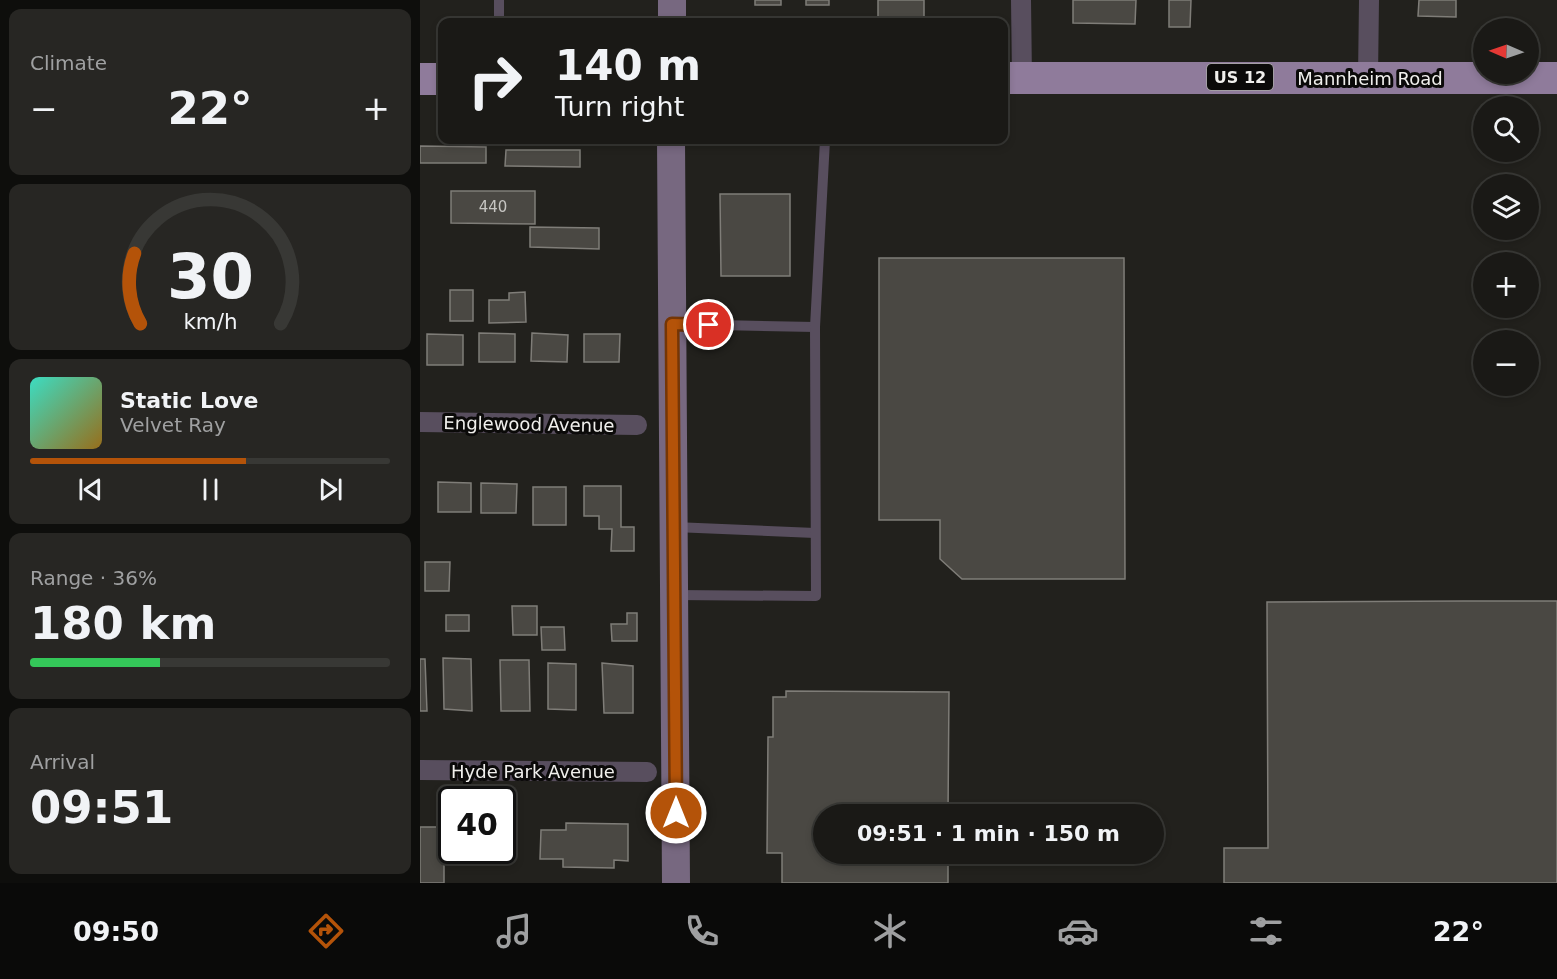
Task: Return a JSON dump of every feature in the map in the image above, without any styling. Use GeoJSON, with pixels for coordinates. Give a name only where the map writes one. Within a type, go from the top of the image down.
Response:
{"type":"FeatureCollection","features":[{"type":"Feature","properties":{"kind":"main road","name":"Mannheim Road"},"geometry":{"type":"LineString","coordinates":[[1013,78],[1557,78]]}},
{"type":"Feature","properties":{"kind":"main road"},"geometry":{"type":"LineString","coordinates":[[420,79],[438,79]]}},
{"type":"Feature","properties":{"kind":"street"},"geometry":{"type":"LineString","coordinates":[[672,0],[672,18]]}},
{"type":"Feature","properties":{"kind":"street"},"geometry":{"type":"LineString","coordinates":[[1013,78],[1021,0]]}},
{"type":"Feature","properties":{"kind":"street"},"geometry":{"type":"LineString","coordinates":[[1368,77],[1369,0]]}},
{"type":"Feature","properties":{"kind":"street"},"geometry":{"type":"LineString","coordinates":[[672,144],[676,883]]}},
{"type":"Feature","properties":{"kind":"street","name":"Englewood Avenue"},"geometry":{"type":"LineString","coordinates":[[420,422],[637,425]]}},
{"type":"Feature","properties":{"kind":"street","name":"Hyde Park Avenue"},"geometry":{"type":"LineString","coordinates":[[420,770],[647,772]]}},
{"type":"Feature","properties":{"kind":"lane"},"geometry":{"type":"LineString","coordinates":[[499,0],[499,18]]}},
{"type":"Feature","properties":{"kind":"lane"},"geometry":{"type":"LineString","coordinates":[[674,595],[816,596],[815,327],[825,144]]}},
{"type":"Feature","properties":{"kind":"lane"},"geometry":{"type":"LineString","coordinates":[[672,324],[815,327]]}},
{"type":"Feature","properties":{"kind":"lane"},"geometry":{"type":"LineString","coordinates":[[673,527],[815,533]]}},
{"type":"Feature","properties":{"kind":"building"},"geometry":{"type":"Polygon","coordinates":[[[755,0],[781,0],[781,5],[755,5],[755,0]]]}},
{"type":"Feature","properties":{"kind":"building"},"geometry":{"type":"Polygon","coordinates":[[[806,0],[829,0],[829,5],[806,5],[806,0]]]}},
{"type":"Feature","properties":{"kind":"building"},"geometry":{"type":"Polygon","coordinates":[[[878,0],[924,0],[924,18],[878,18],[878,0]]]}},
{"type":"Feature","properties":{"kind":"building"},"geometry":{"type":"Polygon","coordinates":[[[1073,0],[1136,0],[1135,24],[1073,23],[1073,0]]]}},
{"type":"Feature","properties":{"kind":"building"},"geometry":{"type":"Polygon","coordinates":[[[1169,0],[1191,0],[1190,27],[1169,27],[1169,0]]]}},
{"type":"Feature","properties":{"kind":"building"},"geometry":{"type":"Polygon","coordinates":[[[1419,0],[1456,0],[1456,17],[1418,16],[1419,0]]]}},
{"type":"Feature","properties":{"kind":"building"},"geometry":{"type":"Polygon","coordinates":[[[420,146],[486,147],[486,163],[420,163],[420,146]]]}},
{"type":"Feature","properties":{"kind":"building"},"geometry":{"type":"Polygon","coordinates":[[[506,150],[580,150],[580,167],[505,166],[506,150]]]}},
{"type":"Feature","properties":{"kind":"building"},"geometry":{"type":"Polygon","coordinates":[[[451,191],[535,191],[535,224],[451,223],[451,191]]]}},
{"type":"Feature","properties":{"kind":"building"},"geometry":{"type":"Polygon","coordinates":[[[720,194],[790,194],[790,276],[721,276],[720,194]]]}},
{"type":"Feature","properties":{"kind":"building"},"geometry":{"type":"Polygon","coordinates":[[[530,227],[599,228],[599,249],[530,247],[530,227]]]}},
{"type":"Feature","properties":{"kind":"building"},"geometry":{"type":"Polygon","coordinates":[[[879,258],[1124,258],[1125,579],[962,579],[940,559],[940,520],[879,520],[879,258]]]}},
{"type":"Feature","properties":{"kind":"building"},"geometry":{"type":"Polygon","coordinates":[[[450,290],[473,290],[473,321],[450,321],[450,290]]]}},
{"type":"Feature","properties":{"kind":"building"},"geometry":{"type":"Polygon","coordinates":[[[525,292],[526,322],[489,323],[489,300],[509,300],[509,293],[525,292]]]}},
{"type":"Feature","properties":{"kind":"building"},"geometry":{"type":"Polygon","coordinates":[[[479,333],[515,334],[515,362],[479,362],[479,333]]]}},
{"type":"Feature","properties":{"kind":"building"},"geometry":{"type":"Polygon","coordinates":[[[532,333],[568,335],[567,362],[531,361],[532,333]]]}},
{"type":"Feature","properties":{"kind":"building"},"geometry":{"type":"Polygon","coordinates":[[[427,334],[463,335],[463,365],[427,365],[427,334]]]}},
{"type":"Feature","properties":{"kind":"building"},"geometry":{"type":"Polygon","coordinates":[[[584,334],[620,334],[619,362],[584,362],[584,334]]]}},
{"type":"Feature","properties":{"kind":"building"},"geometry":{"type":"Polygon","coordinates":[[[438,482],[471,483],[471,512],[438,512],[438,482]]]}},
{"type":"Feature","properties":{"kind":"building"},"geometry":{"type":"Polygon","coordinates":[[[481,483],[517,484],[516,513],[481,513],[481,483]]]}},
{"type":"Feature","properties":{"kind":"building"},"geometry":{"type":"Polygon","coordinates":[[[584,486],[621,486],[621,527],[634,527],[634,551],[611,551],[612,529],[599,529],[599,516],[584,516],[584,486]]]}},
{"type":"Feature","properties":{"kind":"building"},"geometry":{"type":"Polygon","coordinates":[[[533,487],[566,487],[566,525],[533,525],[533,487]]]}},
{"type":"Feature","properties":{"kind":"building"},"geometry":{"type":"Polygon","coordinates":[[[425,562],[450,562],[449,591],[425,591],[425,562]]]}},
{"type":"Feature","properties":{"kind":"building"},"geometry":{"type":"Polygon","coordinates":[[[1557,601],[1557,883],[1224,883],[1224,848],[1268,848],[1267,602],[1557,601]]]}},
{"type":"Feature","properties":{"kind":"building"},"geometry":{"type":"Polygon","coordinates":[[[512,606],[537,606],[537,635],[513,635],[512,606]]]}},
{"type":"Feature","properties":{"kind":"building"},"geometry":{"type":"Polygon","coordinates":[[[627,613],[637,613],[637,641],[612,641],[611,624],[627,624],[627,613]]]}},
{"type":"Feature","properties":{"kind":"building"},"geometry":{"type":"Polygon","coordinates":[[[446,615],[469,615],[469,631],[446,631],[446,615]]]}},
{"type":"Feature","properties":{"kind":"building"},"geometry":{"type":"Polygon","coordinates":[[[541,627],[564,627],[565,650],[542,650],[541,627]]]}},
{"type":"Feature","properties":{"kind":"building"},"geometry":{"type":"Polygon","coordinates":[[[443,658],[471,659],[472,711],[444,709],[443,658]]]}},
{"type":"Feature","properties":{"kind":"building"},"geometry":{"type":"Polygon","coordinates":[[[420,659],[425,659],[427,711],[420,711],[420,659]]]}},
{"type":"Feature","properties":{"kind":"building"},"geometry":{"type":"Polygon","coordinates":[[[500,660],[529,660],[530,711],[501,711],[500,660]]]}},
{"type":"Feature","properties":{"kind":"building"},"geometry":{"type":"Polygon","coordinates":[[[548,663],[576,664],[576,710],[548,709],[548,663]]]}},
{"type":"Feature","properties":{"kind":"building"},"geometry":{"type":"Polygon","coordinates":[[[602,663],[633,666],[633,713],[604,713],[602,663]]]}},
{"type":"Feature","properties":{"kind":"building"},"geometry":{"type":"Polygon","coordinates":[[[786,691],[949,692],[948,804],[813,804],[813,864],[948,864],[948,883],[782,883],[782,853],[767,853],[768,737],[773,737],[773,697],[786,697],[786,691]]]}},
{"type":"Feature","properties":{"kind":"building"},"geometry":{"type":"Polygon","coordinates":[[[566,823],[628,824],[628,861],[614,860],[614,868],[563,867],[563,859],[540,859],[541,830],[566,830],[566,823]]]}},
{"type":"Feature","properties":{"kind":"building"},"geometry":{"type":"Polygon","coordinates":[[[420,827],[438,827],[438,864],[444,864],[444,883],[420,883],[420,827]]]}},
{"type":"Feature","properties":{"kind":"route"},"geometry":{"type":"LineString","coordinates":[[676,813],[672,324],[709,325]]}}]}
